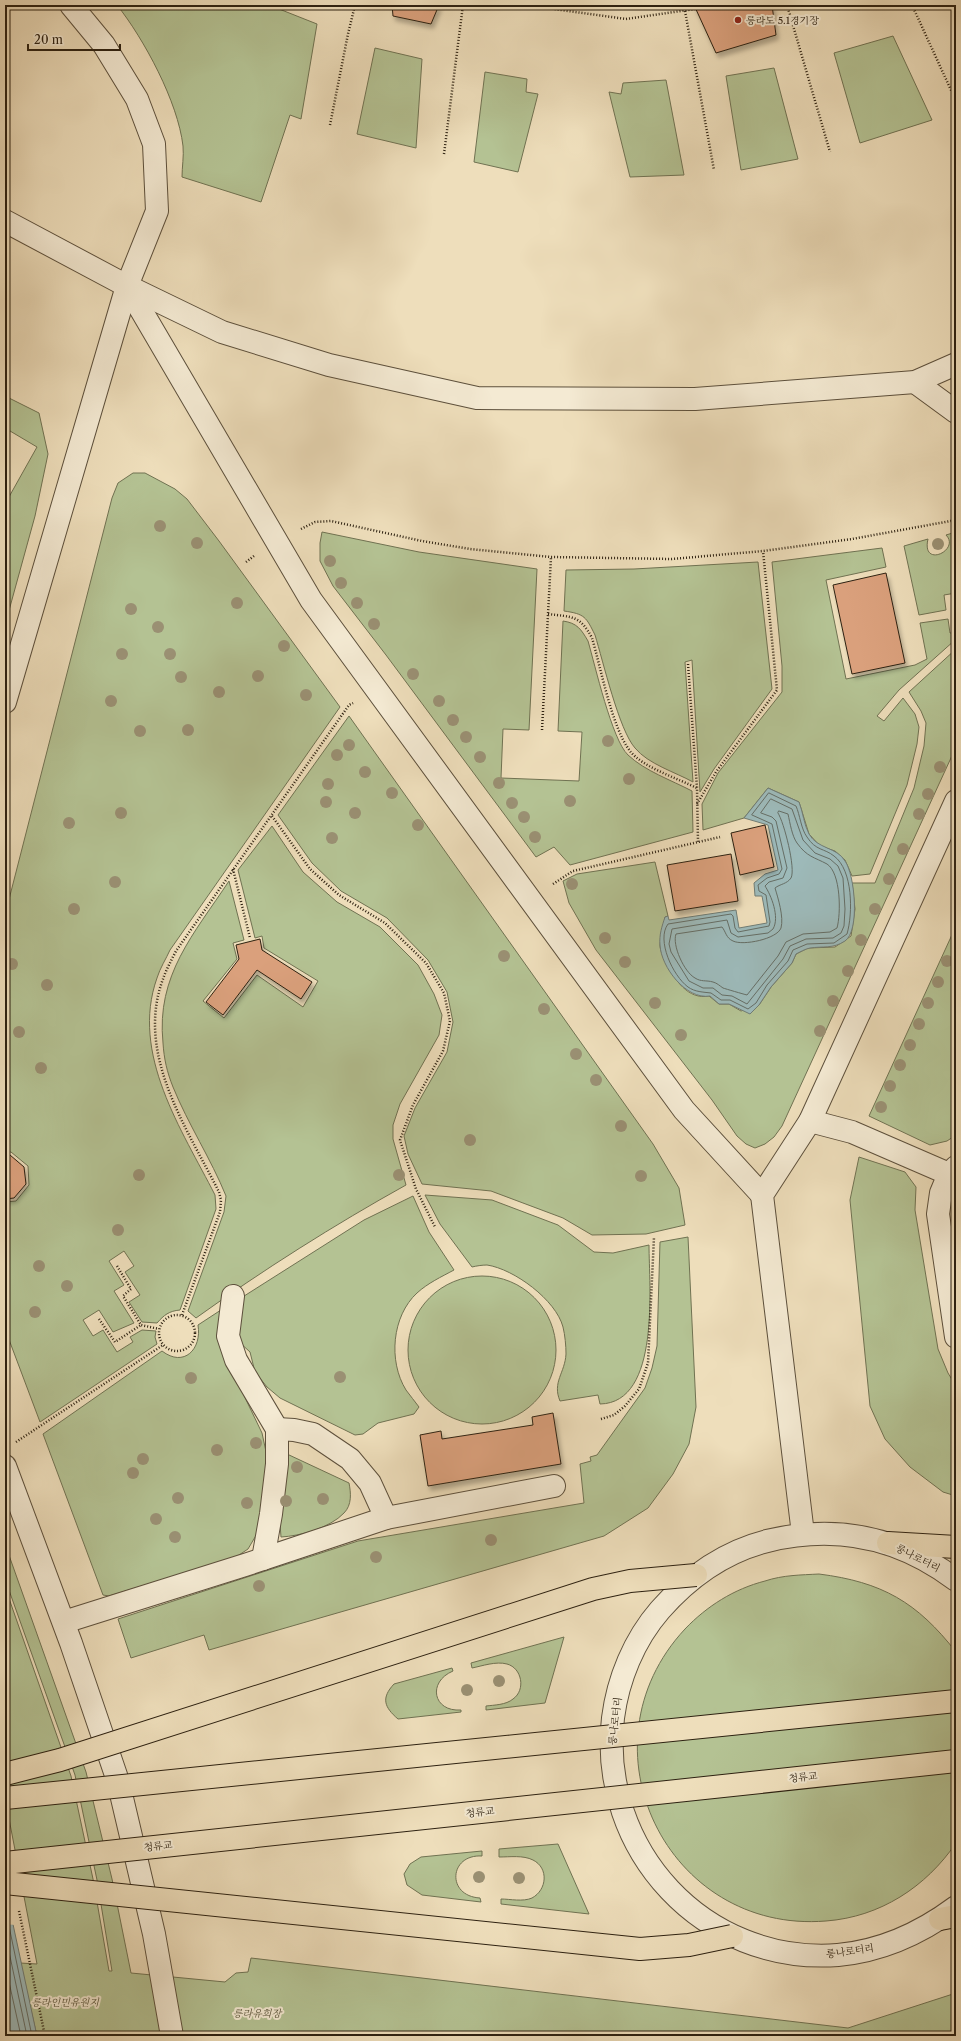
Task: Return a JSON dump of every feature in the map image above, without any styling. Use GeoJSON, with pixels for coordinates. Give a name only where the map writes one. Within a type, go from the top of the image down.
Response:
{"type":"FeatureCollection","features":[{"type":"Feature","properties":{"kind":"main road"},"geometry":{"type":"LineString","coordinates":[[888,1543],[956,1546]]}},
{"type":"Feature","properties":{"kind":"main road"},"geometry":{"type":"LineString","coordinates":[[5,1774],[60,1760],[593,1589],[630,1581],[696,1575]]}},
{"type":"Feature","properties":{"kind":"main road"},"geometry":{"type":"LineString","coordinates":[[5,1798],[956,1701]]}},
{"type":"Feature","properties":{"kind":"main road","name":"청류교"},"geometry":{"type":"LineString","coordinates":[[5,1863],[956,1761]]}},
{"type":"Feature","properties":{"kind":"main road"},"geometry":{"type":"LineString","coordinates":[[5,1883],[640,1949],[689,1945],[732,1936]]}},
{"type":"Feature","properties":{"kind":"street"},"geometry":{"type":"LineString","coordinates":[[5,702],[127,286],[157,211],[154,144],[137,99],[104,45],[71,5]]}},
{"type":"Feature","properties":{"kind":"street"},"geometry":{"type":"LineString","coordinates":[[5,221],[127,286],[222,332],[329,365],[476,398],[695,398],[915,382],[956,364]]}},
{"type":"Feature","properties":{"kind":"street"},"geometry":{"type":"LineString","coordinates":[[127,286],[311,600],[376,691],[684,1110],[762,1195]]}},
{"type":"Feature","properties":{"kind":"street"},"geometry":{"type":"LineString","coordinates":[[915,382],[956,412]]}},
{"type":"Feature","properties":{"kind":"street"},"geometry":{"type":"LineString","coordinates":[[803,1534],[764,1225],[762,1195],[810,1121],[956,801]]}},
{"type":"Feature","properties":{"kind":"street"},"geometry":{"type":"LineString","coordinates":[[810,1121],[852,1132],[952,1171],[941,1193],[938,1214],[956,1338]]}},
{"type":"Feature","properties":{"kind":"street"},"geometry":{"type":"LineString","coordinates":[[233,1296],[228,1336],[236,1360],[277,1429],[277,1464],[271,1514],[263,1558]]}},
{"type":"Feature","properties":{"kind":"street"},"geometry":{"type":"LineString","coordinates":[[277,1429],[294,1430],[313,1434],[350,1459],[370,1483],[386,1518]]}},
{"type":"Feature","properties":{"kind":"street"},"geometry":{"type":"LineString","coordinates":[[5,1466],[64,1622],[118,1781],[154,1934],[172,2036]]}},
{"type":"Feature","properties":{"kind":"street"},"geometry":{"type":"LineString","coordinates":[[64,1622],[386,1518],[554,1486]]}},
{"type":"Feature","properties":{"kind":"street","name":"룽나로터리"},"geometry":{"type":"LineString","coordinates":[[951,1914],[902,1939],[860,1952],[838,1955],[795,1954],[774,1950],[732,1936],[705,1920],[681,1902],[659,1879],[642,1854],[628,1827],[618,1798],[612,1767],[611,1736],[615,1705],[622,1675],[635,1647],[651,1620],[671,1598],[696,1575],[724,1557],[755,1544],[803,1534],[838,1533],[888,1543],[927,1560],[956,1580]]}},
{"type":"Feature","properties":{"kind":"path"},"geometry":{"type":"LineString","coordinates":[[330,125],[355,5]]}},
{"type":"Feature","properties":{"kind":"path"},"geometry":{"type":"LineString","coordinates":[[444,154],[464,5]]}},
{"type":"Feature","properties":{"kind":"path"},"geometry":{"type":"LineString","coordinates":[[525,5],[626,19],[722,5]]}},
{"type":"Feature","properties":{"kind":"path"},"geometry":{"type":"LineString","coordinates":[[787,5],[830,152]]}},
{"type":"Feature","properties":{"kind":"path"},"geometry":{"type":"LineString","coordinates":[[912,5],[956,101]]}},
{"type":"Feature","properties":{"kind":"path"},"geometry":{"type":"LineString","coordinates":[[685,11],[714,170]]}},
{"type":"Feature","properties":{"kind":"path"},"geometry":{"type":"LineString","coordinates":[[246,562],[276,541],[315,522],[331,521],[422,541],[470,549],[551,557],[672,559],[763,551],[852,539],[956,520]]}},
{"type":"Feature","properties":{"kind":"path"},"geometry":{"type":"LineString","coordinates":[[697,804],[716,772],[777,690],[763,551]]}},
{"type":"Feature","properties":{"kind":"path"},"geometry":{"type":"LineString","coordinates":[[542,730],[551,557]]}},
{"type":"Feature","properties":{"kind":"path"},"geometry":{"type":"LineString","coordinates":[[548,614],[576,617],[585,625],[592,638],[619,731],[631,752],[646,764],[697,788]]}},
{"type":"Feature","properties":{"kind":"path"},"geometry":{"type":"LineString","coordinates":[[688,664],[697,788],[698,842]]}},
{"type":"Feature","properties":{"kind":"path"},"geometry":{"type":"LineString","coordinates":[[182,1315],[220,1212],[221,1200],[219,1192],[169,1092],[161,1068],[155,1028],[157,1003],[162,980],[176,952],[233,868],[272,816],[349,705],[376,691]]}},
{"type":"Feature","properties":{"kind":"path"},"geometry":{"type":"LineString","coordinates":[[272,816],[310,869],[339,895],[385,923],[426,963],[444,993],[450,1021],[443,1051],[413,1105],[400,1140],[416,1189],[435,1227]]}},
{"type":"Feature","properties":{"kind":"path"},"geometry":{"type":"LineString","coordinates":[[529,899],[573,870],[720,837]]}},
{"type":"Feature","properties":{"kind":"path"},"geometry":{"type":"LineString","coordinates":[[233,868],[250,938]]}},
{"type":"Feature","properties":{"kind":"path"},"geometry":{"type":"LineString","coordinates":[[601,1420],[614,1415],[639,1389],[648,1363],[654,1237]]}},
{"type":"Feature","properties":{"kind":"path"},"geometry":{"type":"LineString","coordinates":[[117,1266],[132,1289],[123,1296],[140,1325]]}},
{"type":"Feature","properties":{"kind":"path"},"geometry":{"type":"LineString","coordinates":[[173,1315],[182,1315],[193,1323],[195,1334],[191,1344],[183,1350],[172,1350],[163,1345],[160,1338],[161,1324],[166,1318],[173,1315]]}},
{"type":"Feature","properties":{"kind":"path"},"geometry":{"type":"LineString","coordinates":[[99,1319],[115,1342],[140,1325],[160,1329]]}},
{"type":"Feature","properties":{"kind":"path"},"geometry":{"type":"LineString","coordinates":[[11,1445],[163,1345]]}},
{"type":"Feature","properties":{"kind":"path"},"geometry":{"type":"LineString","coordinates":[[18,1910],[45,2036]]}},
{"type":"Feature","properties":{"kind":"green space"},"geometry":{"type":"Polygon","coordinates":[[[117,5],[269,5],[317,24],[301,119],[290,115],[261,202],[182,177],[183,146],[180,129],[167,91],[138,35],[117,5]]]}},
{"type":"Feature","properties":{"kind":"green space"},"geometry":{"type":"Polygon","coordinates":[[[893,36],[932,120],[860,143],[834,53],[893,36]]]}},
{"type":"Feature","properties":{"kind":"green space"},"geometry":{"type":"Polygon","coordinates":[[[375,48],[422,59],[416,148],[357,134],[375,48]]]}},
{"type":"Feature","properties":{"kind":"green space"},"geometry":{"type":"Polygon","coordinates":[[[774,68],[798,159],[741,170],[726,76],[774,68]]]}},
{"type":"Feature","properties":{"kind":"green space"},"geometry":{"type":"Polygon","coordinates":[[[485,72],[527,79],[526,92],[538,94],[518,172],[474,162],[485,72]]]}},
{"type":"Feature","properties":{"kind":"green space"},"geometry":{"type":"Polygon","coordinates":[[[666,80],[684,175],[630,177],[609,92],[621,94],[623,83],[666,80]]]}},
{"type":"Feature","properties":{"kind":"green space"},"geometry":{"type":"Polygon","coordinates":[[[5,396],[39,413],[48,454],[35,516],[5,625],[5,504],[37,447],[5,428],[5,396]]]}},
{"type":"Feature","properties":{"kind":"green space"},"geometry":{"type":"Polygon","coordinates":[[[133,473],[145,473],[175,489],[187,499],[340,707],[170,950],[157,978],[150,1006],[150,1035],[155,1063],[175,1118],[215,1195],[216,1209],[180,1310],[167,1314],[157,1323],[142,1322],[129,1302],[140,1295],[125,1272],[134,1266],[124,1251],[109,1261],[124,1285],[114,1291],[134,1323],[113,1332],[99,1310],[83,1320],[93,1336],[103,1330],[117,1352],[133,1342],[130,1337],[142,1330],[156,1331],[155,1337],[157,1344],[40,1422],[5,1329],[5,1202],[16,1201],[29,1185],[28,1166],[11,1152],[5,1152],[5,915],[112,498],[118,483],[133,473]]]}},
{"type":"Feature","properties":{"kind":"green space"},"geometry":{"type":"Polygon","coordinates":[[[322,532],[419,552],[537,569],[529,730],[503,729],[501,778],[579,781],[582,732],[558,731],[563,621],[572,623],[578,627],[588,641],[610,719],[622,747],[628,755],[642,766],[692,791],[693,832],[570,865],[554,847],[536,857],[333,586],[320,561],[320,543],[322,532]]]}},
{"type":"Feature","properties":{"kind":"green space"},"geometry":{"type":"Polygon","coordinates":[[[956,532],[956,593],[944,595],[946,610],[919,615],[904,546],[928,539],[927,548],[930,553],[935,555],[940,554],[949,546],[949,541],[946,535],[956,532]]]}},
{"type":"Feature","properties":{"kind":"green space"},"geometry":{"type":"Polygon","coordinates":[[[882,548],[886,567],[826,580],[846,679],[915,665],[927,659],[920,623],[948,619],[950,633],[956,633],[955,640],[899,690],[877,716],[884,721],[903,698],[915,714],[919,727],[917,744],[907,785],[870,874],[852,876],[845,860],[835,851],[820,846],[809,834],[799,802],[768,788],[744,818],[703,830],[702,804],[718,773],[782,692],[782,666],[772,562],[882,548]]]}},
{"type":"Feature","properties":{"kind":"green space"},"geometry":{"type":"Polygon","coordinates":[[[758,562],[772,689],[714,769],[700,792],[692,660],[685,662],[693,782],[647,759],[640,754],[629,739],[617,711],[592,629],[587,620],[581,615],[564,611],[566,570],[634,569],[758,562]]]}},
{"type":"Feature","properties":{"kind":"green space"},"geometry":{"type":"Polygon","coordinates":[[[956,649],[956,747],[782,1126],[774,1137],[765,1144],[755,1148],[746,1144],[737,1136],[712,1100],[596,950],[569,903],[563,881],[577,874],[655,862],[668,916],[665,917],[660,947],[666,963],[678,982],[689,992],[695,995],[709,996],[719,1004],[729,1004],[741,1011],[759,1005],[771,987],[792,963],[796,954],[808,948],[835,947],[851,936],[855,909],[852,883],[875,883],[914,788],[924,746],[926,723],[921,711],[909,692],[956,649]]]}},
{"type":"Feature","properties":{"kind":"green space"},"geometry":{"type":"Polygon","coordinates":[[[349,716],[653,1144],[679,1188],[685,1225],[646,1234],[592,1235],[563,1218],[491,1191],[422,1184],[408,1154],[404,1136],[415,1108],[447,1052],[453,1022],[447,992],[428,960],[387,918],[341,891],[312,863],[278,815],[349,716]]]}},
{"type":"Feature","properties":{"kind":"green space"},"geometry":{"type":"Polygon","coordinates":[[[272,826],[303,872],[337,902],[380,927],[418,965],[434,994],[442,1015],[439,1035],[400,1104],[393,1125],[393,1139],[406,1185],[299,1248],[196,1318],[188,1311],[224,1212],[226,1196],[214,1169],[179,1101],[169,1076],[163,1043],[162,1019],[165,996],[180,956],[229,881],[244,940],[233,943],[237,959],[203,1001],[224,1018],[257,975],[303,1007],[318,981],[264,948],[262,936],[255,938],[238,870],[272,826]]]}},
{"type":"Feature","properties":{"kind":"green space"},"geometry":{"type":"Polygon","coordinates":[[[956,926],[956,1135],[947,1141],[930,1145],[869,1116],[956,926]]]}},
{"type":"Feature","properties":{"kind":"green space"},"geometry":{"type":"Polygon","coordinates":[[[859,1157],[905,1172],[916,1187],[915,1210],[938,1349],[948,1373],[956,1386],[956,1496],[943,1492],[910,1467],[885,1439],[870,1406],[850,1200],[859,1157]]]}},
{"type":"Feature","properties":{"kind":"green space"},"geometry":{"type":"Polygon","coordinates":[[[425,1195],[492,1200],[558,1225],[594,1252],[613,1253],[649,1245],[650,1313],[647,1339],[642,1364],[633,1384],[620,1399],[600,1404],[598,1395],[560,1401],[557,1388],[565,1361],[565,1340],[563,1327],[552,1306],[532,1287],[509,1273],[487,1265],[472,1267],[440,1224],[425,1195]]]}},
{"type":"Feature","properties":{"kind":"green space"},"geometry":{"type":"Polygon","coordinates":[[[413,1196],[429,1232],[454,1270],[430,1283],[417,1293],[402,1314],[398,1326],[395,1339],[395,1353],[400,1378],[406,1390],[419,1407],[414,1414],[378,1423],[363,1434],[355,1435],[280,1398],[267,1387],[255,1372],[250,1352],[238,1341],[241,1298],[364,1220],[413,1196]]]}},
{"type":"Feature","properties":{"kind":"green space"},"geometry":{"type":"Polygon","coordinates":[[[688,1237],[696,1407],[689,1444],[673,1474],[648,1508],[604,1536],[209,1650],[204,1635],[131,1658],[118,1619],[358,1541],[584,1503],[580,1464],[591,1461],[590,1457],[597,1455],[645,1388],[652,1368],[657,1346],[660,1242],[688,1237]]]}},
{"type":"Feature","properties":{"kind":"green space"},"geometry":{"type":"Polygon","coordinates":[[[489,1276],[504,1279],[523,1288],[539,1303],[544,1309],[553,1328],[556,1350],[553,1372],[547,1385],[544,1391],[529,1407],[523,1412],[504,1421],[489,1424],[475,1424],[460,1421],[441,1412],[420,1391],[409,1364],[408,1343],[411,1328],[420,1309],[441,1288],[468,1277],[489,1276]]]}},
{"type":"Feature","properties":{"kind":"green space"},"geometry":{"type":"Polygon","coordinates":[[[224,1308],[237,1381],[262,1433],[268,1461],[261,1527],[248,1549],[236,1557],[109,1596],[103,1595],[43,1434],[162,1351],[170,1356],[177,1357],[184,1357],[190,1353],[197,1342],[199,1334],[198,1325],[224,1308]]]}},
{"type":"Feature","properties":{"kind":"green space"},"geometry":{"type":"Polygon","coordinates":[[[287,1454],[349,1483],[350,1499],[347,1510],[331,1523],[306,1533],[281,1537],[279,1510],[287,1454]]]}},
{"type":"Feature","properties":{"kind":"green space"},"geometry":{"type":"Polygon","coordinates":[[[5,1544],[86,1772],[112,1879],[131,1973],[225,1982],[236,1973],[248,1972],[251,1958],[848,2028],[956,1993],[956,2036],[37,2036],[20,1963],[37,1964],[5,1798],[5,1587],[71,1776],[93,1879],[109,1971],[112,1971],[97,1880],[75,1775],[5,1579],[5,1544]]]}},
{"type":"Feature","properties":{"kind":"green space"},"geometry":{"type":"Polygon","coordinates":[[[819,1574],[862,1583],[880,1589],[896,1597],[912,1607],[927,1620],[956,1652],[956,1843],[931,1873],[900,1897],[865,1913],[826,1921],[770,1917],[722,1897],[683,1865],[655,1824],[640,1776],[639,1726],[653,1676],[685,1629],[702,1613],[722,1599],[754,1584],[785,1576],[819,1574]]]}},
{"type":"Feature","properties":{"kind":"green space"},"geometry":{"type":"Polygon","coordinates":[[[564,1637],[545,1703],[486,1710],[486,1706],[507,1702],[517,1695],[521,1685],[519,1674],[512,1666],[503,1663],[494,1663],[472,1668],[471,1663],[564,1637]]]}},
{"type":"Feature","properties":{"kind":"green space"},"geometry":{"type":"Polygon","coordinates":[[[452,1668],[453,1671],[439,1682],[437,1695],[439,1701],[444,1706],[461,1710],[461,1712],[398,1719],[393,1715],[387,1706],[386,1698],[394,1684],[452,1668]]]}},
{"type":"Feature","properties":{"kind":"green space"},"geometry":{"type":"Polygon","coordinates":[[[558,1844],[589,1914],[501,1904],[501,1899],[521,1900],[532,1898],[541,1890],[544,1873],[538,1864],[529,1858],[499,1857],[499,1849],[558,1844]]]}},
{"type":"Feature","properties":{"kind":"green space"},"geometry":{"type":"Polygon","coordinates":[[[482,1851],[482,1856],[471,1857],[463,1861],[458,1868],[456,1876],[457,1883],[461,1890],[469,1896],[480,1898],[481,1902],[422,1895],[407,1885],[404,1874],[410,1864],[421,1857],[482,1851]]]}},
{"type":"Feature","properties":{"kind":"water"},"geometry":{"type":"Polygon","coordinates":[[[768,788],[799,802],[809,834],[817,843],[837,853],[845,861],[851,878],[853,890],[854,915],[850,935],[845,941],[841,944],[832,946],[808,948],[796,954],[792,963],[771,987],[759,1005],[750,1014],[729,1004],[719,1004],[710,996],[701,996],[692,993],[684,987],[676,980],[665,963],[661,954],[660,938],[665,917],[668,916],[669,920],[736,910],[739,928],[767,923],[762,896],[755,896],[754,883],[765,874],[778,870],[768,825],[744,818],[768,788]]]}},
{"type":"Feature","properties":{"kind":"water"},"geometry":{"type":"Polygon","coordinates":[[[5,1887],[37,2036],[5,2036],[5,1887]]]}},
{"type":"Feature","properties":{"kind":"pier"},"geometry":{"type":"Polygon","coordinates":[[[5,1885],[7,1886],[15,1925],[5,1924],[5,1885]]]}},
{"type":"Feature","properties":{"kind":"building"},"geometry":{"type":"Polygon","coordinates":[[[392,5],[439,5],[431,24],[393,16],[392,5]]]}},
{"type":"Feature","properties":{"kind":"building","name":"릉라도 5.1경기장"},"geometry":{"type":"Polygon","coordinates":[[[694,5],[772,5],[776,35],[716,53],[694,5]]]}},
{"type":"Feature","properties":{"kind":"building"},"geometry":{"type":"Polygon","coordinates":[[[886,573],[905,663],[852,674],[833,585],[886,573]]]}},
{"type":"Feature","properties":{"kind":"building"},"geometry":{"type":"Polygon","coordinates":[[[765,825],[774,867],[740,875],[731,833],[765,825]]]}},
{"type":"Feature","properties":{"kind":"building"},"geometry":{"type":"Polygon","coordinates":[[[731,854],[738,901],[675,911],[667,865],[731,854]]]}},
{"type":"Feature","properties":{"kind":"building"},"geometry":{"type":"Polygon","coordinates":[[[260,939],[262,950],[312,982],[301,999],[257,970],[223,1015],[206,1002],[239,959],[236,945],[260,939]]]}},
{"type":"Feature","properties":{"kind":"building"},"geometry":{"type":"Polygon","coordinates":[[[10,1155],[24,1167],[26,1184],[14,1198],[5,1199],[5,1156],[10,1155]]]}},
{"type":"Feature","properties":{"kind":"building"},"geometry":{"type":"Polygon","coordinates":[[[553,1413],[561,1464],[428,1486],[420,1435],[441,1431],[442,1439],[533,1425],[532,1417],[553,1413]]]}},
{"type":"Feature","properties":{"kind":"place","name":"릉라도 5.1경기장"},"geometry":{"type":"Point","coordinates":[738,20]}},
{"type":"Feature","properties":{"kind":"park label","name":"릉라인민유원지"},"geometry":{"type":"Point","coordinates":[65,2002]}},
{"type":"Feature","properties":{"kind":"park label","name":"릉라유희장"},"geometry":{"type":"Point","coordinates":[257,2013]}}]}
